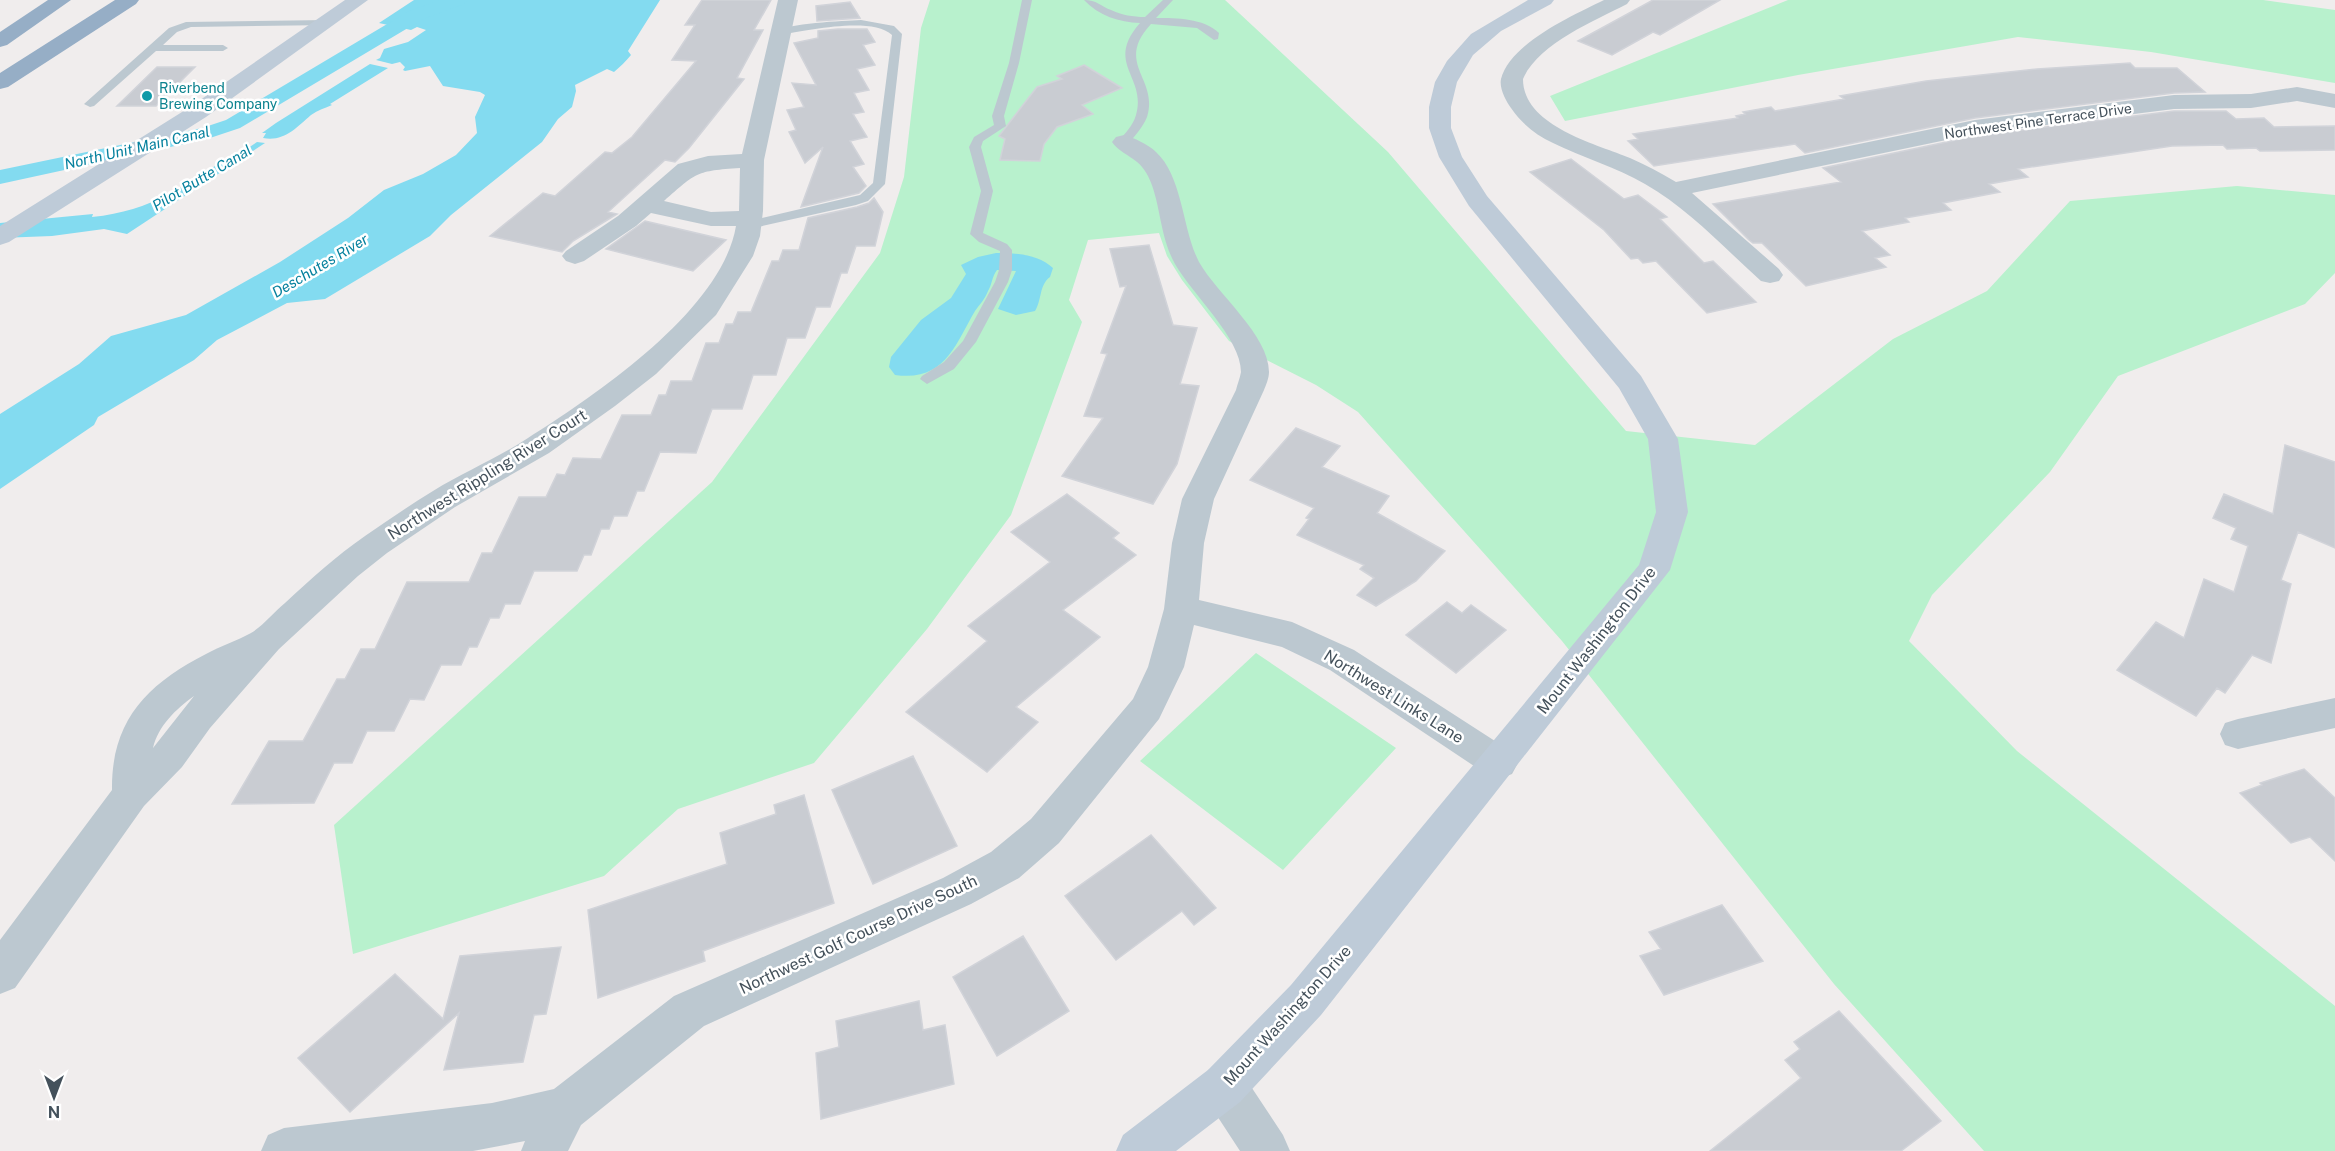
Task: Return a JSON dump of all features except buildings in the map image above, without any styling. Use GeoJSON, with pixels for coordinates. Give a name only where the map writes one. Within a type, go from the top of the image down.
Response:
{"type":"FeatureCollection","features":[{"type":"Feature","properties":{"kind":"highway"},"geometry":{"type":"LineString","coordinates":[[0,20],[30,0]]}},
{"type":"Feature","properties":{"kind":"highway"},"geometry":{"type":"LineString","coordinates":[[0,41],[61,0]]}},
{"type":"Feature","properties":{"kind":"highway"},"geometry":{"type":"LineString","coordinates":[[0,82],[129,0]]}},
{"type":"Feature","properties":{"kind":"main road"},"geometry":{"type":"LineString","coordinates":[[0,237],[168,131],[328,23],[358,0]]}},
{"type":"Feature","properties":{"kind":"main road","name":"Mount Washington Drive"},"geometry":{"type":"LineString","coordinates":[[1139,1151],[1224,1086],[1306,1000],[1654,570],[1672,512],[1663,440],[1631,383],[1478,201],[1456,168],[1440,126],[1443,88],[1452,68],[1465,50],[1487,31],[1539,1]]}},
{"type":"Feature","properties":{"kind":"street","name":"Northwest Rippling River Court"},"geometry":{"type":"LineString","coordinates":[[0,974],[131,794],[169,756],[197,717],[267,639],[346,567],[444,499],[538,446],[646,368],[692,324],[725,282],[740,256],[749,221],[752,160],[788,0]]}},
{"type":"Feature","properties":{"kind":"street"},"geometry":{"type":"LineString","coordinates":[[1620,0],[1553,34],[1535,49],[1514,71],[1511,81],[1513,90],[1528,116],[1546,130],[1641,171],[1673,190],[1770,275]]}},
{"type":"Feature","properties":{"kind":"street","name":"Northwest Pine Terrace Drive"},"geometry":{"type":"LineString","coordinates":[[1673,190],[1975,127],[2174,102],[2251,101],[2297,94],[2335,101]]}},
{"type":"Feature","properties":{"kind":"street","name":"Northwest Golf Course Drive South"},"geometry":{"type":"LineString","coordinates":[[544,1151],[566,1109],[689,1011],[957,891],[1005,865],[1045,831],[1146,710],[1167,667],[1180,609],[1188,543],[1198,499],[1250,390],[1255,374],[1253,359],[1239,332],[1201,285],[1187,263],[1177,242],[1161,178],[1148,157],[1124,142]]}},
{"type":"Feature","properties":{"kind":"street"},"geometry":{"type":"LineString","coordinates":[[575,256],[602,239],[686,169],[708,163],[752,160]]}},
{"type":"Feature","properties":{"kind":"street"},"geometry":{"type":"LineString","coordinates":[[646,204],[711,219],[749,221]]}},
{"type":"Feature","properties":{"kind":"street","name":"Northwest Links Lane"},"geometry":{"type":"LineString","coordinates":[[1180,609],[1242,622],[1292,636],[1332,655],[1499,763]]}},
{"type":"Feature","properties":{"kind":"street"},"geometry":{"type":"LineString","coordinates":[[2238,734],[2335,714]]}},
{"type":"Feature","properties":{"kind":"street"},"geometry":{"type":"LineString","coordinates":[[1224,1086],[1267,1151]]}},
{"type":"Feature","properties":{"kind":"street"},"geometry":{"type":"LineString","coordinates":[[284,1151],[492,1126],[566,1109]]}},
{"type":"Feature","properties":{"kind":"lane"},"geometry":{"type":"LineString","coordinates":[[927,379],[951,364],[966,349],[1006,273],[1006,250],[1002,246],[981,239],[976,234],[987,191],[975,147],[978,140],[999,126],[998,116],[1014,63],[1027,0]]}},
{"type":"Feature","properties":{"kind":"lane"},"geometry":{"type":"LineString","coordinates":[[1089,0],[1108,15],[1200,26],[1214,33],[1214,37]]}},
{"type":"Feature","properties":{"kind":"lane"},"geometry":{"type":"LineString","coordinates":[[1124,142],[1139,126],[1144,110],[1141,87],[1130,58],[1130,47],[1168,0]]}},
{"type":"Feature","properties":{"kind":"lane"},"geometry":{"type":"LineString","coordinates":[[90,104],[173,30],[190,24],[328,23]]}},
{"type":"Feature","properties":{"kind":"lane"},"geometry":{"type":"LineString","coordinates":[[749,221],[852,202],[864,198],[879,184],[897,34],[894,29],[888,25],[868,23],[780,32]]}},
{"type":"Feature","properties":{"kind":"lane"},"geometry":{"type":"LineString","coordinates":[[152,48],[223,48]]}},
{"type":"Feature","properties":{"kind":"green space"},"geometry":{"type":"Polygon","coordinates":[[[930,0],[1225,0],[1388,152],[1626,431],[1755,445],[1893,339],[1987,291],[2070,201],[2237,186],[2335,195],[2335,273],[2305,304],[2118,376],[2050,472],[1932,595],[1909,641],[2017,751],[2335,1006],[2335,1151],[1984,1151],[1834,984],[1562,641],[1358,412],[1316,385],[1229,341],[1182,280],[1167,256],[1159,233],[1088,240],[1069,300],[1082,322],[1011,515],[927,629],[814,763],[678,809],[604,876],[353,954],[334,825],[712,482],[880,253],[904,177],[921,28],[930,0]]]}},
{"type":"Feature","properties":{"kind":"green space"},"geometry":{"type":"Polygon","coordinates":[[[1788,0],[2263,0],[2335,10],[2335,83],[2151,52],[2018,37],[1798,75],[1565,121],[1550,96],[1788,0]]]}},
{"type":"Feature","properties":{"kind":"green space"},"geometry":{"type":"Polygon","coordinates":[[[1256,653],[1396,748],[1283,870],[1140,761],[1256,653]]]}},
{"type":"Feature","properties":{"kind":"water","name":"Deschutes River"},"geometry":{"type":"Polygon","coordinates":[[[414,0],[660,0],[628,51],[631,55],[625,62],[614,72],[607,69],[575,85],[576,91],[572,107],[558,119],[542,142],[451,215],[430,236],[325,299],[287,303],[217,340],[194,360],[98,417],[94,425],[0,489],[0,414],[79,364],[111,336],[186,315],[280,262],[348,218],[384,190],[423,174],[456,155],[477,133],[475,117],[485,95],[480,92],[443,86],[430,66],[405,71],[403,70],[405,67],[400,62],[392,64],[376,60],[380,58],[384,49],[408,42],[426,30],[417,27],[411,30],[379,23],[414,0]]]}},
{"type":"Feature","properties":{"kind":"water"},"geometry":{"type":"Polygon","coordinates":[[[370,64],[388,68],[330,104],[332,105],[314,113],[289,133],[277,138],[263,138],[266,133],[262,133],[276,123],[370,64]]]}},
{"type":"Feature","properties":{"kind":"water","name":"Pilot Butte Canal"},"geometry":{"type":"Polygon","coordinates":[[[257,142],[265,143],[127,234],[104,229],[52,236],[0,238],[0,223],[93,214],[92,217],[114,214],[151,203],[257,142]]]}},
{"type":"Feature","properties":{"kind":"water"},"geometry":{"type":"Polygon","coordinates":[[[996,253],[1033,257],[1053,268],[1042,288],[1035,311],[1016,315],[998,309],[1016,271],[997,270],[985,297],[946,358],[926,373],[912,376],[895,375],[889,367],[891,357],[921,320],[951,298],[966,274],[961,265],[978,257],[996,253]]]}},
{"type":"Feature","properties":{"kind":"waterway","name":"North Unit Main Canal"},"geometry":{"type":"LineString","coordinates":[[0,177],[207,133],[233,124],[416,15],[458,0]]}},
{"type":"Feature","properties":{"kind":"place","name":"Riverbend Brewing Company"},"geometry":{"type":"Point","coordinates":[147,96]}}]}
